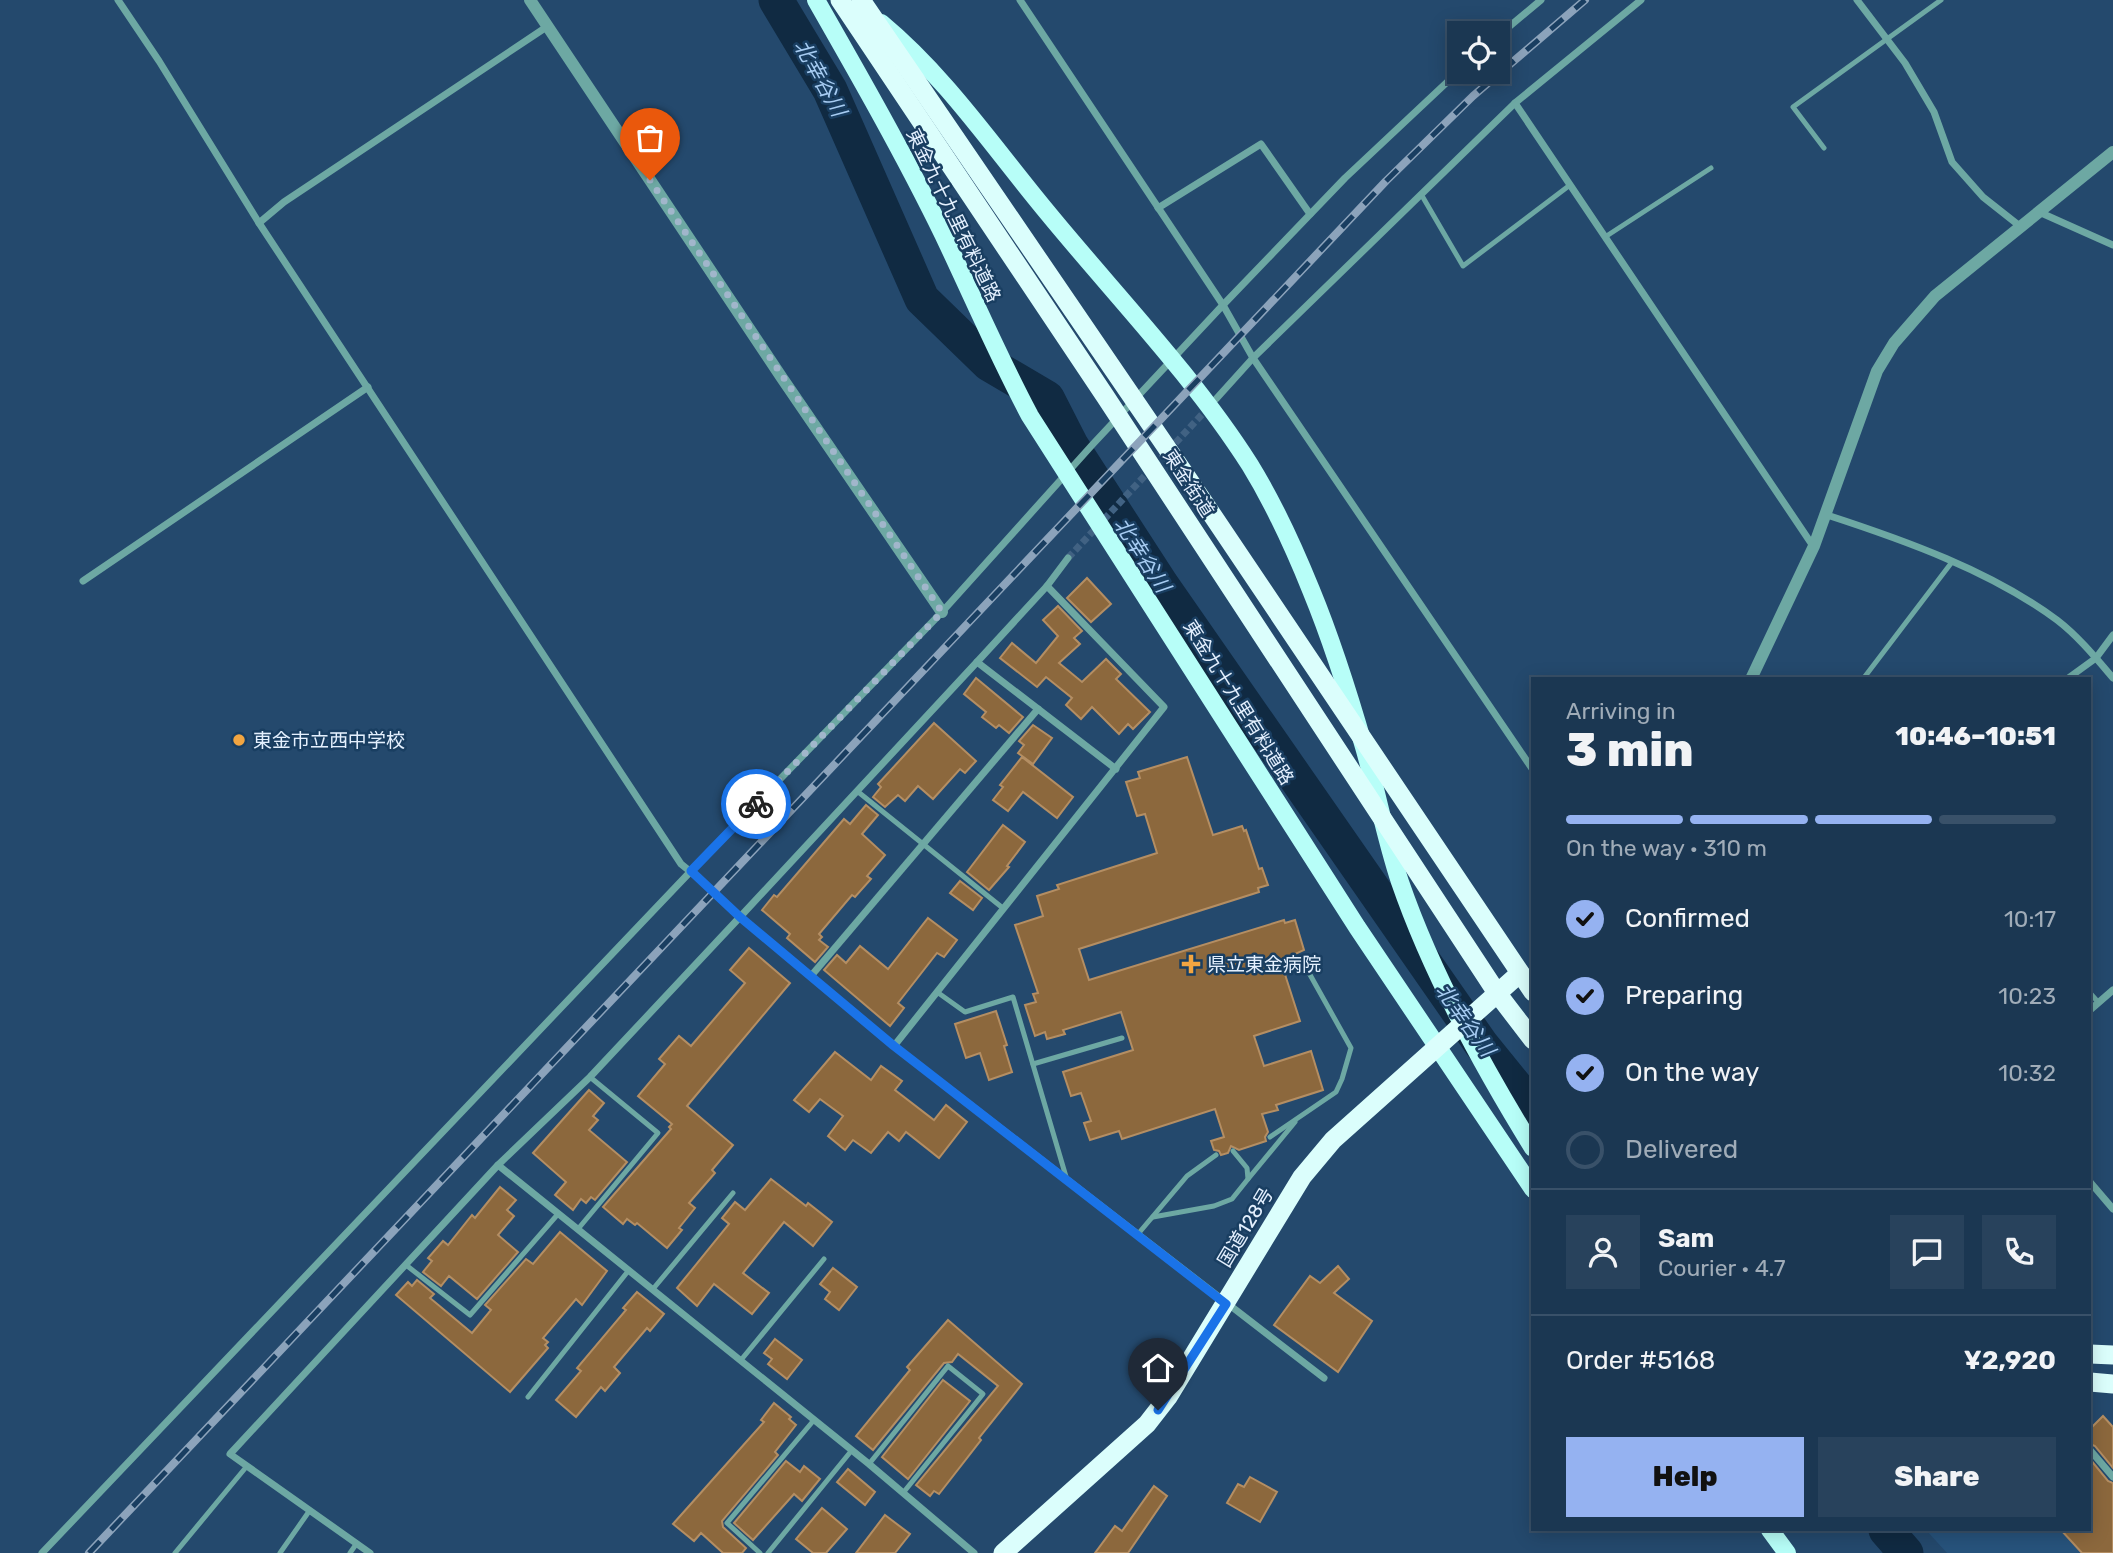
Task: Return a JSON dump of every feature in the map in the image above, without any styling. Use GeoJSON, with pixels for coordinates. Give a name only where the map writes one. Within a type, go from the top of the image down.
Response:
{"type":"FeatureCollection","features":[{"type":"Feature","properties":{"kind":"highway","name":"東金街道"},"geometry":{"type":"LineString","coordinates":[[840,0],[1105,396],[1497,993],[1531,1037]]}},
{"type":"Feature","properties":{"kind":"highway","name":"東金街道"},"geometry":{"type":"LineString","coordinates":[[867,8],[1526,968],[1531,985]]}},
{"type":"Feature","properties":{"kind":"highway","name":"国道128号"},"geometry":{"type":"LineString","coordinates":[[1003,1553],[1147,1424],[1168,1397],[1302,1177],[1333,1140],[1526,968]]}},
{"type":"Feature","properties":{"kind":"highway"},"geometry":{"type":"LineString","coordinates":[[2091,1354],[2113,1355]]}},
{"type":"Feature","properties":{"kind":"highway"},"geometry":{"type":"LineString","coordinates":[[2091,1382],[2113,1384]]}},
{"type":"Feature","properties":{"kind":"main road","name":"東金九十九里有料道路"},"geometry":{"type":"LineString","coordinates":[[816,0],[904,155],[998,356],[1030,416],[1350,915],[1531,1186]]}},
{"type":"Feature","properties":{"kind":"main road"},"geometry":{"type":"LineString","coordinates":[[867,8],[913,50],[974,120],[1047,212],[1158,342],[1223,425],[1251,467],[1312,592],[1364,748],[1385,835],[1401,884],[1442,984],[1513,1117],[1531,1145]]}},
{"type":"Feature","properties":{"kind":"main road"},"geometry":{"type":"LineString","coordinates":[[1771,1531],[1787,1553]]}},
{"type":"Feature","properties":{"kind":"street"},"geometry":{"type":"LineString","coordinates":[[118,0],[259,223],[681,864],[894,1046],[1324,1378]]}},
{"type":"Feature","properties":{"kind":"street"},"geometry":{"type":"LineString","coordinates":[[530,0],[942,612]]}},
{"type":"Feature","properties":{"kind":"street"},"geometry":{"type":"LineString","coordinates":[[1020,0],[1223,305],[1253,358],[1531,767]]}},
{"type":"Feature","properties":{"kind":"street"},"geometry":{"type":"LineString","coordinates":[[1510,26],[1541,0]]}},
{"type":"Feature","properties":{"kind":"street"},"geometry":{"type":"LineString","coordinates":[[1216,398],[1253,358],[1515,103],[1641,0]]}},
{"type":"Feature","properties":{"kind":"street"},"geometry":{"type":"LineString","coordinates":[[1857,0],[1905,64],[1934,112],[1952,162],[1983,197],[2021,227]]}},
{"type":"Feature","properties":{"kind":"street"},"geometry":{"type":"LineString","coordinates":[[259,223],[284,202],[548,26]]}},
{"type":"Feature","properties":{"kind":"street"},"geometry":{"type":"LineString","coordinates":[[42,1553],[691,871],[942,612],[1223,305],[1345,178],[1447,82]]}},
{"type":"Feature","properties":{"kind":"street"},"geometry":{"type":"LineString","coordinates":[[1515,103],[1814,546]]}},
{"type":"Feature","properties":{"kind":"street"},"geometry":{"type":"LineString","coordinates":[[1158,208],[1261,144],[1310,214]]}},
{"type":"Feature","properties":{"kind":"street"},"geometry":{"type":"LineString","coordinates":[[1752,677],[1814,546],[1877,371],[1894,343],[1935,296],[2113,152]]}},
{"type":"Feature","properties":{"kind":"street"},"geometry":{"type":"LineString","coordinates":[[2039,212],[2113,245]]}},
{"type":"Feature","properties":{"kind":"street"},"geometry":{"type":"LineString","coordinates":[[83,581],[368,387]]}},
{"type":"Feature","properties":{"kind":"street"},"geometry":{"type":"LineString","coordinates":[[1827,515],[1877,531],[1998,583],[2057,621],[2113,678]]}},
{"type":"Feature","properties":{"kind":"street"},"geometry":{"type":"LineString","coordinates":[[370,1553],[230,1454],[498,1165],[590,1077],[740,917],[978,662],[1069,558]]}},
{"type":"Feature","properties":{"kind":"street"},"geometry":{"type":"LineString","coordinates":[[894,1046],[1164,707],[1047,586]]}},
{"type":"Feature","properties":{"kind":"street"},"geometry":{"type":"LineString","coordinates":[[2070,677],[2096,658],[2113,635]]}},
{"type":"Feature","properties":{"kind":"street"},"geometry":{"type":"LineString","coordinates":[[978,662],[1116,769]]}},
{"type":"Feature","properties":{"kind":"street"},"geometry":{"type":"LineString","coordinates":[[811,976],[1038,709]]}},
{"type":"Feature","properties":{"kind":"street"},"geometry":{"type":"LineString","coordinates":[[2091,1009],[2113,990]]}},
{"type":"Feature","properties":{"kind":"street"},"geometry":{"type":"LineString","coordinates":[[498,1165],[852,1450],[974,1553]]}},
{"type":"Feature","properties":{"kind":"street"},"geometry":{"type":"LineString","coordinates":[[2091,1183],[2113,1209]]}},
{"type":"Feature","properties":{"kind":"street"},"geometry":{"type":"LineString","coordinates":[[2091,1451],[2113,1477]]}},
{"type":"Feature","properties":{"kind":"lane"},"geometry":{"type":"LineString","coordinates":[[1824,148],[1793,107],[1941,0]]}},
{"type":"Feature","properties":{"kind":"lane"},"geometry":{"type":"LineString","coordinates":[[1605,237],[1711,168]]}},
{"type":"Feature","properties":{"kind":"lane"},"geometry":{"type":"LineString","coordinates":[[1421,194],[1462,267],[1570,186]]}},
{"type":"Feature","properties":{"kind":"lane"},"geometry":{"type":"LineString","coordinates":[[1865,677],[1952,562]]}},
{"type":"Feature","properties":{"kind":"lane"},"geometry":{"type":"LineString","coordinates":[[857,791],[1004,909]]}},
{"type":"Feature","properties":{"kind":"lane"},"geometry":{"type":"LineString","coordinates":[[1270,1137],[1336,1092],[1351,1048],[1304,964]]}},
{"type":"Feature","properties":{"kind":"lane"},"geometry":{"type":"LineString","coordinates":[[937,992],[965,1012],[1013,997],[1068,1180]]}},
{"type":"Feature","properties":{"kind":"lane"},"geometry":{"type":"LineString","coordinates":[[2091,994],[2098,1002]]}},
{"type":"Feature","properties":{"kind":"lane"},"geometry":{"type":"LineString","coordinates":[[1033,1064],[1122,1038]]}},
{"type":"Feature","properties":{"kind":"lane"},"geometry":{"type":"LineString","coordinates":[[578,1229],[658,1133],[590,1077]]}},
{"type":"Feature","properties":{"kind":"lane"},"geometry":{"type":"LineString","coordinates":[[1153,1217],[1214,1206],[1232,1199],[1299,1117]]}},
{"type":"Feature","properties":{"kind":"lane"},"geometry":{"type":"LineString","coordinates":[[1233,1151],[1247,1168],[1248,1179]]}},
{"type":"Feature","properties":{"kind":"lane"},"geometry":{"type":"LineString","coordinates":[[1138,1234],[1187,1176],[1216,1155]]}},
{"type":"Feature","properties":{"kind":"lane"},"geometry":{"type":"LineString","coordinates":[[653,1289],[733,1194]]}},
{"type":"Feature","properties":{"kind":"lane"},"geometry":{"type":"LineString","coordinates":[[407,1265],[470,1315],[558,1214]]}},
{"type":"Feature","properties":{"kind":"lane"},"geometry":{"type":"LineString","coordinates":[[741,1360],[824,1259]]}},
{"type":"Feature","properties":{"kind":"lane"},"geometry":{"type":"LineString","coordinates":[[528,1397],[629,1270]]}},
{"type":"Feature","properties":{"kind":"lane"},"geometry":{"type":"LineString","coordinates":[[869,1464],[948,1366],[983,1394],[903,1493]]}},
{"type":"Feature","properties":{"kind":"lane"},"geometry":{"type":"LineString","coordinates":[[760,1553],[727,1523],[814,1420]]}},
{"type":"Feature","properties":{"kind":"lane"},"geometry":{"type":"LineString","coordinates":[[768,1553],[852,1450]]}},
{"type":"Feature","properties":{"kind":"lane"},"geometry":{"type":"LineString","coordinates":[[175,1553],[247,1466]]}},
{"type":"Feature","properties":{"kind":"lane"},"geometry":{"type":"LineString","coordinates":[[280,1553],[310,1510]]}},
{"type":"Feature","properties":{"kind":"lane"},"geometry":{"type":"LineString","coordinates":[[350,1553],[357,1543]]}},
{"type":"Feature","properties":{"kind":"shaded area"},"geometry":{"type":"Polygon","coordinates":[[[2091,1462],[2113,1488],[2113,1553],[1947,1553],[1927,1531],[2091,1531],[2091,1462]]]}},
{"type":"Feature","properties":{"kind":"building"},"geometry":{"type":"Polygon","coordinates":[[[1087,578],[1111,604],[1091,622],[1067,598],[1087,578]]]}},
{"type":"Feature","properties":{"kind":"building"},"geometry":{"type":"Polygon","coordinates":[[[1058,606],[1082,631],[1074,638],[1080,644],[1059,663],[1082,682],[1106,659],[1121,674],[1116,679],[1150,712],[1133,729],[1128,724],[1119,734],[1092,707],[1081,719],[1066,705],[1072,698],[1046,677],[1037,687],[1000,658],[1012,643],[1036,663],[1058,636],[1043,620],[1058,606]]]}},
{"type":"Feature","properties":{"kind":"building"},"geometry":{"type":"Polygon","coordinates":[[[976,678],[1023,717],[1009,733],[999,725],[996,728],[982,717],[986,712],[964,694],[976,678]]]}},
{"type":"Feature","properties":{"kind":"building"},"geometry":{"type":"Polygon","coordinates":[[[934,723],[976,761],[965,773],[960,769],[933,799],[918,786],[905,801],[898,795],[885,807],[873,797],[881,787],[878,784],[934,723]]]}},
{"type":"Feature","properties":{"kind":"building"},"geometry":{"type":"Polygon","coordinates":[[[1033,725],[1052,738],[1033,764],[1018,753],[1024,745],[1019,741],[1033,725]]]}},
{"type":"Feature","properties":{"kind":"building"},"geometry":{"type":"Polygon","coordinates":[[[1022,757],[1073,797],[1057,818],[1023,792],[1008,811],[993,800],[1003,787],[1000,785],[1022,757]]]}},
{"type":"Feature","properties":{"kind":"building"},"geometry":{"type":"Polygon","coordinates":[[[1187,757],[1213,835],[1242,826],[1268,885],[1258,888],[1259,892],[1079,949],[1089,980],[1284,920],[1285,923],[1295,920],[1304,950],[1295,954],[1296,957],[1281,962],[1300,1021],[1254,1036],[1264,1066],[1311,1051],[1323,1090],[1276,1105],[1278,1110],[1262,1114],[1268,1132],[1266,1141],[1239,1150],[1231,1146],[1228,1153],[1221,1155],[1214,1150],[1211,1141],[1224,1137],[1215,1109],[1122,1139],[1119,1131],[1090,1140],[1084,1123],[1091,1121],[1081,1093],[1071,1096],[1063,1072],[1133,1050],[1121,1012],[1063,1030],[1065,1034],[1047,1039],[1045,1032],[1035,1036],[1025,1005],[1036,1002],[1033,994],[1038,993],[1015,925],[1043,916],[1037,896],[1059,889],[1057,885],[1157,853],[1145,814],[1137,816],[1126,782],[1140,778],[1138,772],[1187,757]]]}},
{"type":"Feature","properties":{"kind":"building"},"geometry":{"type":"Polygon","coordinates":[[[866,805],[878,815],[862,834],[885,855],[867,876],[871,879],[855,897],[852,895],[819,934],[822,937],[819,940],[828,947],[815,962],[787,938],[790,934],[762,910],[774,895],[777,897],[844,819],[850,824],[866,805]]]}},
{"type":"Feature","properties":{"kind":"building"},"geometry":{"type":"Polygon","coordinates":[[[1003,825],[1025,842],[1007,866],[1009,867],[989,890],[967,872],[1003,825]]]}},
{"type":"Feature","properties":{"kind":"building"},"geometry":{"type":"Polygon","coordinates":[[[960,881],[982,898],[973,910],[950,893],[960,881]]]}},
{"type":"Feature","properties":{"kind":"building"},"geometry":{"type":"Polygon","coordinates":[[[928,918],[957,940],[944,957],[937,953],[898,1003],[904,1008],[890,1026],[824,970],[837,955],[846,963],[860,946],[888,969],[928,918]]]}},
{"type":"Feature","properties":{"kind":"building"},"geometry":{"type":"Polygon","coordinates":[[[749,948],[790,983],[687,1106],[733,1145],[712,1170],[715,1173],[689,1203],[695,1208],[667,1248],[637,1223],[635,1225],[627,1219],[623,1224],[603,1207],[671,1129],[669,1127],[672,1124],[638,1096],[665,1064],[659,1059],[679,1036],[691,1046],[745,983],[730,970],[749,948]]]}},
{"type":"Feature","properties":{"kind":"building"},"geometry":{"type":"Polygon","coordinates":[[[996,1011],[1012,1072],[989,1080],[980,1053],[966,1058],[955,1024],[996,1011]]]}},
{"type":"Feature","properties":{"kind":"building"},"geometry":{"type":"Polygon","coordinates":[[[835,1052],[871,1080],[881,1066],[902,1081],[895,1090],[934,1120],[946,1105],[967,1122],[939,1158],[906,1132],[899,1141],[888,1132],[871,1153],[853,1140],[845,1150],[828,1136],[843,1116],[820,1099],[809,1112],[794,1100],[835,1052]]]}},
{"type":"Feature","properties":{"kind":"building"},"geometry":{"type":"Polygon","coordinates":[[[589,1090],[604,1103],[593,1116],[598,1120],[589,1130],[627,1162],[595,1200],[591,1197],[586,1203],[581,1199],[573,1210],[555,1195],[566,1182],[533,1153],[589,1090]]]}},
{"type":"Feature","properties":{"kind":"building"},"geometry":{"type":"Polygon","coordinates":[[[771,1179],[832,1222],[813,1246],[784,1222],[743,1273],[769,1293],[752,1314],[714,1284],[697,1306],[677,1288],[729,1224],[722,1218],[735,1202],[745,1210],[771,1179]]]}},
{"type":"Feature","properties":{"kind":"building"},"geometry":{"type":"Polygon","coordinates":[[[500,1187],[516,1200],[507,1210],[514,1216],[498,1235],[518,1252],[477,1299],[449,1276],[441,1286],[423,1272],[432,1261],[428,1258],[443,1241],[448,1245],[472,1215],[475,1218],[500,1187]]]}},
{"type":"Feature","properties":{"kind":"building"},"geometry":{"type":"Polygon","coordinates":[[[560,1232],[607,1271],[582,1305],[576,1299],[543,1338],[548,1342],[545,1345],[548,1348],[510,1392],[396,1295],[408,1282],[412,1286],[417,1280],[434,1294],[430,1298],[472,1333],[491,1310],[485,1305],[526,1259],[533,1264],[560,1232]]]}},
{"type":"Feature","properties":{"kind":"building"},"geometry":{"type":"Polygon","coordinates":[[[1338,1266],[1349,1279],[1334,1293],[1372,1321],[1338,1372],[1274,1325],[1310,1276],[1320,1283],[1338,1266]]]}},
{"type":"Feature","properties":{"kind":"building"},"geometry":{"type":"Polygon","coordinates":[[[833,1268],[857,1287],[839,1310],[825,1299],[830,1292],[820,1284],[833,1268]]]}},
{"type":"Feature","properties":{"kind":"building"},"geometry":{"type":"Polygon","coordinates":[[[637,1292],[664,1314],[650,1331],[647,1328],[614,1367],[620,1373],[605,1391],[601,1387],[576,1417],[556,1400],[581,1371],[577,1368],[626,1310],[623,1308],[637,1292]]]}},
{"type":"Feature","properties":{"kind":"building"},"geometry":{"type":"Polygon","coordinates":[[[948,1320],[1022,1384],[939,1494],[934,1491],[930,1496],[916,1485],[998,1386],[958,1354],[952,1362],[944,1363],[873,1450],[856,1436],[910,1370],[907,1367],[948,1320]]]}},
{"type":"Feature","properties":{"kind":"building"},"geometry":{"type":"Polygon","coordinates":[[[775,1339],[802,1360],[787,1379],[768,1364],[772,1359],[764,1353],[775,1339]]]}},
{"type":"Feature","properties":{"kind":"building"},"geometry":{"type":"Polygon","coordinates":[[[943,1380],[970,1401],[908,1479],[882,1457],[943,1380]]]}},
{"type":"Feature","properties":{"kind":"building"},"geometry":{"type":"Polygon","coordinates":[[[774,1403],[791,1417],[789,1419],[796,1425],[775,1452],[778,1455],[722,1521],[723,1527],[746,1548],[742,1553],[723,1553],[701,1533],[694,1541],[673,1524],[764,1422],[761,1420],[774,1403]]]}},
{"type":"Feature","properties":{"kind":"building"},"geometry":{"type":"Polygon","coordinates":[[[2103,1416],[2113,1427],[2113,1468],[2091,1444],[2091,1428],[2103,1416]]]}},
{"type":"Feature","properties":{"kind":"building"},"geometry":{"type":"Polygon","coordinates":[[[2091,1460],[2108,1481],[2113,1483],[2113,1553],[2082,1553],[2062,1531],[2091,1531],[2091,1460]]]}},
{"type":"Feature","properties":{"kind":"building"},"geometry":{"type":"Polygon","coordinates":[[[786,1461],[800,1472],[804,1466],[820,1479],[802,1501],[794,1494],[753,1540],[734,1523],[786,1461]]]}},
{"type":"Feature","properties":{"kind":"building"},"geometry":{"type":"Polygon","coordinates":[[[848,1469],[875,1492],[865,1505],[837,1482],[848,1469]]]}},
{"type":"Feature","properties":{"kind":"building"},"geometry":{"type":"Polygon","coordinates":[[[1250,1477],[1277,1492],[1260,1522],[1227,1503],[1238,1484],[1244,1487],[1250,1477]]]}},
{"type":"Feature","properties":{"kind":"building"},"geometry":{"type":"Polygon","coordinates":[[[1154,1486],[1167,1496],[1128,1553],[1095,1553],[1115,1526],[1122,1531],[1154,1486]]]}},
{"type":"Feature","properties":{"kind":"building"},"geometry":{"type":"Polygon","coordinates":[[[822,1508],[847,1529],[826,1553],[813,1553],[796,1539],[822,1508]]]}},
{"type":"Feature","properties":{"kind":"building"},"geometry":{"type":"Polygon","coordinates":[[[885,1515],[910,1534],[895,1553],[856,1553],[885,1515]]]}},
{"type":"Feature","properties":{"kind":"waterway","name":"北幸谷川"},"geometry":{"type":"LineString","coordinates":[[776,0],[830,90],[922,299],[989,364],[1047,398],[1071,445],[1161,584],[1481,1044],[1531,1106]]}},
{"type":"Feature","properties":{"kind":"waterway","name":"北幸谷川"},"geometry":{"type":"LineString","coordinates":[[1887,1531],[1906,1553]]}},
{"type":"Feature","properties":{"kind":"tunnel"},"geometry":{"type":"LineString","coordinates":[[1068,558],[1209,407]]}},
{"type":"Feature","properties":{"kind":"railway"},"geometry":{"type":"LineString","coordinates":[[89,1553],[1386,181],[1473,96],[1585,0]]}},
{"type":"Feature","properties":{"kind":"way so far"},"geometry":{"type":"LineString","coordinates":[[650,180],[942,612],[756,804]]}},
{"type":"Feature","properties":{"kind":"place","name":"東金市立西中学校"},"geometry":{"type":"Point","coordinates":[239,740]}},
{"type":"Feature","properties":{"kind":"place","name":"県立東金病院"},"geometry":{"type":"Point","coordinates":[1191,964]}},
{"type":"Feature","properties":{"kind":"route"},"geometry":{"type":"LineString","coordinates":[[756,804],[691,871],[740,917],[894,1046],[1226,1304],[1158,1410]]}}]}
